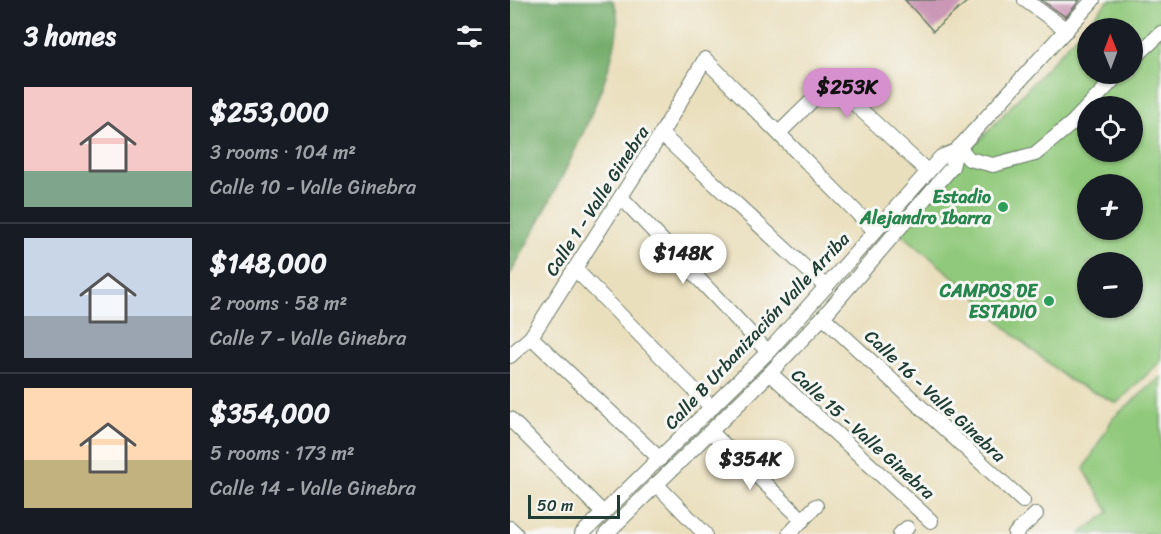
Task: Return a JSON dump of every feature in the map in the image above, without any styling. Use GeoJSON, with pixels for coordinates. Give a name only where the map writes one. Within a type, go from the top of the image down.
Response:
{"type":"FeatureCollection","features":[{"type":"Feature","properties":{"kind":"street"},"geometry":{"type":"LineString","coordinates":[[1025,0],[1067,30]]}},
{"type":"Feature","properties":{"kind":"street","name":"Calle B Urbanización Valle Arriba"},"geometry":{"type":"LineString","coordinates":[[582,534],[768,352],[928,172],[941,158],[958,149],[1093,0]]}},
{"type":"Feature","properties":{"kind":"street"},"geometry":{"type":"LineString","coordinates":[[1143,50],[1161,33]]}},
{"type":"Feature","properties":{"kind":"street","name":"Calle 1 - Valle Ginebra"},"geometry":{"type":"LineString","coordinates":[[510,356],[531,337],[661,134],[705,59],[779,133]]}},
{"type":"Feature","properties":{"kind":"street"},"geometry":{"type":"LineString","coordinates":[[875,231],[779,133],[831,82],[928,172]]}},
{"type":"Feature","properties":{"kind":"street"},"geometry":{"type":"LineString","coordinates":[[958,149],[969,159],[993,165],[1035,154],[1071,124],[1109,84]]}},
{"type":"Feature","properties":{"kind":"street"},"geometry":{"type":"LineString","coordinates":[[661,134],[825,287]]}},
{"type":"Feature","properties":{"kind":"street","name":"Calle B Urbanización Valle Arriba"},"geometry":{"type":"LineString","coordinates":[[606,534],[770,373],[823,317],[952,167],[958,149]]}},
{"type":"Feature","properties":{"kind":"street"},"geometry":{"type":"LineString","coordinates":[[621,197],[768,352]]}},
{"type":"Feature","properties":{"kind":"street"},"geometry":{"type":"LineString","coordinates":[[575,269],[712,408]]}},
{"type":"Feature","properties":{"kind":"street","name":"Calle 16 - Valle Ginebra"},"geometry":{"type":"LineString","coordinates":[[823,317],[1023,501]]}},
{"type":"Feature","properties":{"kind":"street"},"geometry":{"type":"LineString","coordinates":[[531,337],[660,459]]}},
{"type":"Feature","properties":{"kind":"street","name":"Calle 15 - Valle Ginebra"},"geometry":{"type":"LineString","coordinates":[[770,373],[931,521]]}},
{"type":"Feature","properties":{"kind":"street"},"geometry":{"type":"LineString","coordinates":[[510,419],[604,514]]}},
{"type":"Feature","properties":{"kind":"street"},"geometry":{"type":"LineString","coordinates":[[711,432],[803,520]]}},
{"type":"Feature","properties":{"kind":"street"},"geometry":{"type":"LineString","coordinates":[[656,484],[705,534]]}},
{"type":"Feature","properties":{"kind":"street"},"geometry":{"type":"LineString","coordinates":[[789,534],[816,506]]}},
{"type":"Feature","properties":{"kind":"street"},"geometry":{"type":"LineString","coordinates":[[1015,534],[1036,514]]}},
{"type":"Feature","properties":{"kind":"street"},"geometry":{"type":"LineString","coordinates":[[510,528],[516,534]]}},
{"type":"Feature","properties":{"kind":"green space"},"geometry":{"type":"Polygon","coordinates":[[[510,0],[612,0],[618,22],[613,54],[582,136],[510,275],[510,0]]]}},
{"type":"Feature","properties":{"kind":"green space","name":"Estadio Alejandro Ibarra"},"geometry":{"type":"Polygon","coordinates":[[[1109,0],[1161,0],[1161,361],[1117,403],[1069,380],[1009,331],[976,296],[897,230],[1077,35],[1077,84],[1143,84],[1143,18],[1092,18],[1109,0]]]}},
{"type":"Feature","properties":{"kind":"green space"},"geometry":{"type":"Polygon","coordinates":[[[1161,377],[1161,534],[1080,534],[1109,512],[1084,469],[1113,418],[1161,377]]]}},
{"type":"Feature","properties":{"kind":"building"},"geometry":{"type":"Polygon","coordinates":[[[905,0],[969,0],[933,31],[905,0]]]}},
{"type":"Feature","properties":{"kind":"building"},"geometry":{"type":"Polygon","coordinates":[[[1041,0],[1080,0],[1066,17],[1041,0]]]}},
{"type":"Feature","properties":{"kind":"place","name":"Estadio Alejandro Ibarra"},"geometry":{"type":"Point","coordinates":[1003,207]}},
{"type":"Feature","properties":{"kind":"place","name":"CAMPOS DE ESTADIO"},"geometry":{"type":"Point","coordinates":[1049,301]}}]}
